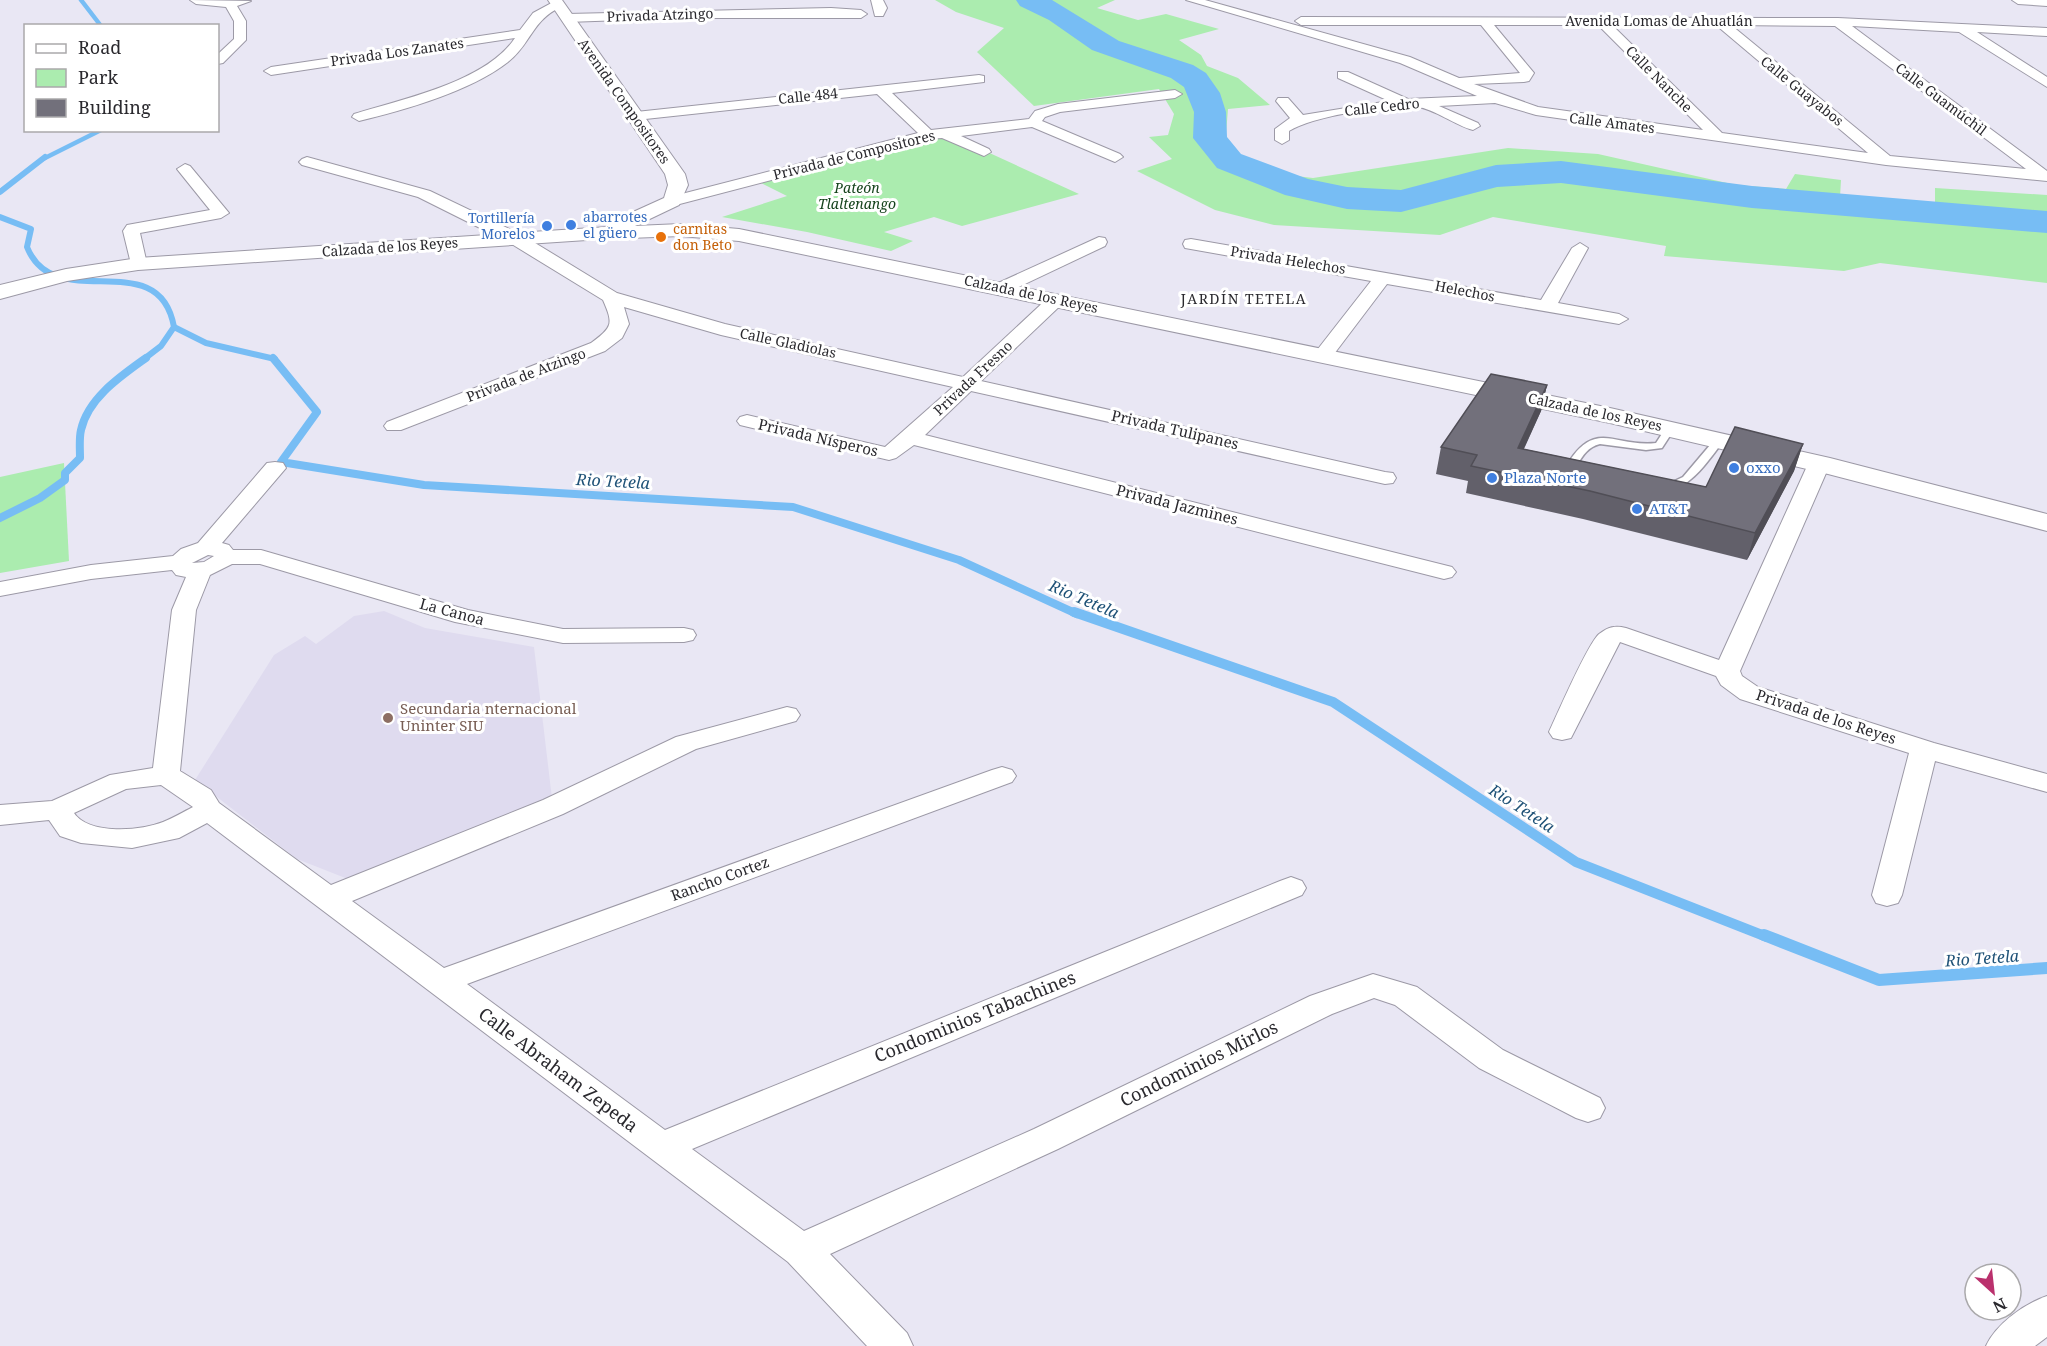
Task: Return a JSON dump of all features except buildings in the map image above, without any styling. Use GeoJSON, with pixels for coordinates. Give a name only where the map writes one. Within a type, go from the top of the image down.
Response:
{"type":"FeatureCollection","features":[{"type":"Feature","properties":{"kind":"street"},"geometry":{"type":"LineString","coordinates":[[195,0],[230,4],[248,0]]}},
{"type":"Feature","properties":{"kind":"street","name":"Calle Amates"},"geometry":{"type":"LineString","coordinates":[[1192,0],[1405,60],[1460,81],[1497,99],[1536,111],[1573,118],[1886,160],[2045,176]]}},
{"type":"Feature","properties":{"kind":"street"},"geometry":{"type":"LineString","coordinates":[[2018,0],[2047,2]]}},
{"type":"Feature","properties":{"kind":"street"},"geometry":{"type":"LineString","coordinates":[[219,59],[240,40],[240,21],[230,4]]}},
{"type":"Feature","properties":{"kind":"street"},"geometry":{"type":"LineString","coordinates":[[359,117],[444,89],[501,62],[537,12],[560,8]]}},
{"type":"Feature","properties":{"kind":"street","name":"Privada Atzingo"},"geometry":{"type":"LineString","coordinates":[[560,8],[861,14]]}},
{"type":"Feature","properties":{"kind":"street","name":"Avenida Compositores"},"geometry":{"type":"LineString","coordinates":[[560,8],[675,174],[678,186],[672,201]]}},
{"type":"Feature","properties":{"kind":"street","name":"Avenida Lomas de Ahuatlán"},"geometry":{"type":"LineString","coordinates":[[1271,21],[1838,22],[2047,32]]}},
{"type":"Feature","properties":{"kind":"street"},"geometry":{"type":"LineString","coordinates":[[1371,21],[1384,37]]}},
{"type":"Feature","properties":{"kind":"street"},"geometry":{"type":"LineString","coordinates":[[1460,81],[1516,79],[1524,78],[1527,73],[1483,21]]}},
{"type":"Feature","properties":{"kind":"street","name":"Calle Nanche"},"geometry":{"type":"LineString","coordinates":[[1601,21],[1717,136]]}},
{"type":"Feature","properties":{"kind":"street","name":"Calle Guayabos"},"geometry":{"type":"LineString","coordinates":[[1718,21],[1886,160]]}},
{"type":"Feature","properties":{"kind":"street","name":"Calle Guamúchil"},"geometry":{"type":"LineString","coordinates":[[1838,22],[2045,176]]}},
{"type":"Feature","properties":{"kind":"street"},"geometry":{"type":"LineString","coordinates":[[1960,27],[2047,83]]}},
{"type":"Feature","properties":{"kind":"street","name":"Privada Los Zanates"},"geometry":{"type":"LineString","coordinates":[[271,71],[524,33]]}},
{"type":"Feature","properties":{"kind":"street"},"geometry":{"type":"LineString","coordinates":[[1324,50],[1346,43]]}},
{"type":"Feature","properties":{"kind":"street"},"geometry":{"type":"LineString","coordinates":[[1343,75],[1473,126]]}},
{"type":"Feature","properties":{"kind":"street","name":"Calle 484"},"geometry":{"type":"LineString","coordinates":[[636,116],[979,79]]}},
{"type":"Feature","properties":{"kind":"street"},"geometry":{"type":"LineString","coordinates":[[879,88],[936,134],[984,152]]}},
{"type":"Feature","properties":{"kind":"street","name":"Privada de Compositores"},"geometry":{"type":"LineString","coordinates":[[672,201],[936,134],[1034,123],[1040,114],[1058,108],[1175,94]]}},
{"type":"Feature","properties":{"kind":"street","name":"Calle Cedro"},"geometry":{"type":"LineString","coordinates":[[1299,119],[1367,106],[1497,99]]}},
{"type":"Feature","properties":{"kind":"street"},"geometry":{"type":"LineString","coordinates":[[1281,140],[1282,129],[1287,123],[1299,119],[1283,101]]}},
{"type":"Feature","properties":{"kind":"street"},"geometry":{"type":"LineString","coordinates":[[978,117],[993,128]]}},
{"type":"Feature","properties":{"kind":"street"},"geometry":{"type":"LineString","coordinates":[[1034,123],[1115,158]]}},
{"type":"Feature","properties":{"kind":"street"},"geometry":{"type":"LineString","coordinates":[[307,162],[424,194],[512,237],[610,297]]}},
{"type":"Feature","properties":{"kind":"street"},"geometry":{"type":"LineString","coordinates":[[138,264],[131,231],[133,229],[222,213],[185,169]]}},
{"type":"Feature","properties":{"kind":"street"},"geometry":{"type":"LineString","coordinates":[[602,233],[672,201]]}},
{"type":"Feature","properties":{"kind":"street"},"geometry":{"type":"LineString","coordinates":[[648,212],[647,218],[656,225],[681,230]]}},
{"type":"Feature","properties":{"kind":"street","name":"Calzada de los Reyes"},"geometry":{"type":"LineString","coordinates":[[0,292],[109,267],[138,264],[512,237],[681,230],[739,235],[1324,354],[1670,428],[2047,523]]}},
{"type":"Feature","properties":{"kind":"street"},"geometry":{"type":"LineString","coordinates":[[1002,288],[1099,242]]}},
{"type":"Feature","properties":{"kind":"street","name":"Privada Helechos"},"geometry":{"type":"LineString","coordinates":[[1191,244],[1384,276]]}},
{"type":"Feature","properties":{"kind":"street"},"geometry":{"type":"LineString","coordinates":[[1547,306],[1580,248]]}},
{"type":"Feature","properties":{"kind":"street"},"geometry":{"type":"LineString","coordinates":[[1324,354],[1384,276]]}},
{"type":"Feature","properties":{"kind":"street","name":"Helechos"},"geometry":{"type":"LineString","coordinates":[[1384,276],[1619,319]]}},
{"type":"Feature","properties":{"kind":"street","name":"Calle Gladiolas"},"geometry":{"type":"LineString","coordinates":[[610,297],[721,329],[966,383]]}},
{"type":"Feature","properties":{"kind":"street","name":"Privada de Atzingo"},"geometry":{"type":"LineString","coordinates":[[394,426],[598,347],[615,334],[620,324],[620,315],[610,297]]}},
{"type":"Feature","properties":{"kind":"street","name":"Privada Fresno"},"geometry":{"type":"LineString","coordinates":[[889,454],[910,438],[1056,300]]}},
{"type":"Feature","properties":{"kind":"street","name":"Privada Tulipanes"},"geometry":{"type":"LineString","coordinates":[[966,383],[1384,478]]}},
{"type":"Feature","properties":{"kind":"street","name":"Privada Nísperos"},"geometry":{"type":"LineString","coordinates":[[747,421],[889,454]]}},
{"type":"Feature","properties":{"kind":"street","name":"Privada Jazmines"},"geometry":{"type":"LineString","coordinates":[[910,438],[1444,572]]}},
{"type":"Feature","properties":{"kind":"street"},"geometry":{"type":"LineString","coordinates":[[1562,732],[1607,640],[1617,633],[1727,671],[1819,464]]}},
{"type":"Feature","properties":{"kind":"street"},"geometry":{"type":"LineString","coordinates":[[0,815],[57,810],[120,782],[166,775],[170,719],[184,610],[203,560],[276,468]]}},
{"type":"Feature","properties":{"kind":"street","name":"La Canoa"},"geometry":{"type":"LineString","coordinates":[[0,589],[91,572],[203,560],[272,560],[464,617],[564,636],[684,635]]}},
{"type":"Feature","properties":{"kind":"street","name":"Privada de los Reyes"},"geometry":{"type":"LineString","coordinates":[[1727,671],[1730,680],[1749,693],[1924,748],[2047,783]]}},
{"type":"Feature","properties":{"kind":"street"},"geometry":{"type":"LineString","coordinates":[[327,899],[553,807],[686,743],[787,715]]}},
{"type":"Feature","properties":{"kind":"street"},"geometry":{"type":"LineString","coordinates":[[1887,895],[1924,748]]}},
{"type":"Feature","properties":{"kind":"street","name":"Calle Abraham Zepeda"},"geometry":{"type":"LineString","coordinates":[[166,775],[201,797],[209,810],[801,1250],[893,1346]]}},
{"type":"Feature","properties":{"kind":"street","name":"Rancho Cortez"},"geometry":{"type":"LineString","coordinates":[[439,982],[1002,776]]}},
{"type":"Feature","properties":{"kind":"street"},"geometry":{"type":"LineString","coordinates":[[57,810],[70,829],[91,836],[132,838],[169,831],[209,810]]}},
{"type":"Feature","properties":{"kind":"street","name":"Condominios Tabachines"},"geometry":{"type":"LineString","coordinates":[[660,1147],[1291,888]]}},
{"type":"Feature","properties":{"kind":"street","name":"Condominios Mirlos"},"geometry":{"type":"LineString","coordinates":[[801,1250],[1046,1139],[1321,1005],[1373,986],[1406,996],[1491,1059],[1588,1108]]}},
{"type":"Feature","properties":{"kind":"street"},"geometry":{"type":"LineString","coordinates":[[2006,1346],[2047,1313]]}},
{"type":"Feature","properties":{"kind":"lane"},"geometry":{"type":"LineString","coordinates":[[1591,477],[1576,472],[1572,465],[1576,457],[1588,445],[1604,440],[1651,448],[1659,446],[1670,428]]}},
{"type":"Feature","properties":{"kind":"lane"},"geometry":{"type":"LineString","coordinates":[[1657,490],[1687,479],[1719,440]]}},
{"type":"Feature","properties":{"kind":"shaded area","name":"Secundaria nternacional Uninter SIU"},"geometry":{"type":"Polygon","coordinates":[[[384,611],[425,628],[534,647],[553,807],[353,881],[297,859],[195,780],[274,655],[305,636],[316,644],[354,616],[384,611]]]}},
{"type":"Feature","properties":{"kind":"green space"},"geometry":{"type":"Polygon","coordinates":[[[935,0],[1115,0],[1097,8],[1138,20],[1166,14],[1219,29],[1179,40],[1201,55],[1207,66],[1238,78],[1270,105],[1228,109],[1225,146],[1240,158],[1279,174],[1313,178],[1508,148],[1598,154],[1736,185],[1786,189],[1795,174],[1841,180],[1840,197],[1935,208],[1935,188],[2047,195],[2047,283],[1880,263],[1844,271],[1664,256],[1666,246],[1493,217],[1440,235],[1274,225],[1215,210],[1137,171],[1172,159],[1149,137],[1168,135],[1174,114],[1159,89],[1034,106],[977,52],[1004,28],[956,12],[935,0]]]}},
{"type":"Feature","properties":{"kind":"green space","name":"Pateón Tlaltenango"},"geometry":{"type":"Polygon","coordinates":[[[937,129],[1079,194],[962,226],[934,217],[884,232],[913,241],[891,251],[807,232],[722,217],[787,196],[751,178],[937,129]]]}},
{"type":"Feature","properties":{"kind":"green space"},"geometry":{"type":"Polygon","coordinates":[[[64,463],[69,561],[0,573],[0,477],[64,463]]]}},
{"type":"Feature","properties":{"kind":"waterway"},"geometry":{"type":"LineString","coordinates":[[81,0],[99,24]]}},
{"type":"Feature","properties":{"kind":"waterway"},"geometry":{"type":"LineString","coordinates":[[1030,0],[1059,14],[1109,47],[1182,71],[1195,80],[1205,93],[1210,112],[1210,138],[1229,161],[1298,187],[1347,198],[1401,201],[1496,176],[1561,172],[1752,197],[2047,222]]}},
{"type":"Feature","properties":{"kind":"waterway"},"geometry":{"type":"LineString","coordinates":[[43,159],[97,132]]}},
{"type":"Feature","properties":{"kind":"waterway"},"geometry":{"type":"LineString","coordinates":[[0,192],[45,157]]}},
{"type":"Feature","properties":{"kind":"waterway"},"geometry":{"type":"LineString","coordinates":[[0,217],[31,229],[27,247],[41,267],[60,277],[82,281],[128,283],[149,288],[165,302],[174,327]]}},
{"type":"Feature","properties":{"kind":"waterway"},"geometry":{"type":"LineString","coordinates":[[144,359],[161,346],[174,327]]}},
{"type":"Feature","properties":{"kind":"waterway","name":"Rio Tetela"},"geometry":{"type":"LineString","coordinates":[[174,327],[206,343],[274,359]]}},
{"type":"Feature","properties":{"kind":"waterway"},"geometry":{"type":"LineString","coordinates":[[0,518],[40,498],[65,480],[65,473],[80,458],[81,430],[91,408],[107,389],[146,358]]}},
{"type":"Feature","properties":{"kind":"waterway","name":"Rio Tetela"},"geometry":{"type":"LineString","coordinates":[[274,359],[317,412],[281,462],[424,485],[793,507],[959,560],[1077,614]]}},
{"type":"Feature","properties":{"kind":"waterway","name":"Rio Tetela"},"geometry":{"type":"LineString","coordinates":[[1074,612],[1333,702],[1576,862],[1767,937]]}},
{"type":"Feature","properties":{"kind":"waterway","name":"Rio Tetela"},"geometry":{"type":"LineString","coordinates":[[1764,935],[1879,980],[2047,968]]}},
{"type":"Feature","properties":{"kind":"place","name":"abarrotes el güero"},"geometry":{"type":"Point","coordinates":[571,225]}},
{"type":"Feature","properties":{"kind":"place","name":"Tortillería Morelos"},"geometry":{"type":"Point","coordinates":[547,226]}},
{"type":"Feature","properties":{"kind":"place","name":"carnitas don Beto"},"geometry":{"type":"Point","coordinates":[661,237]}},
{"type":"Feature","properties":{"kind":"place","name":"oxxo"},"geometry":{"type":"Point","coordinates":[1734,468]}},
{"type":"Feature","properties":{"kind":"place","name":"Plaza Norte"},"geometry":{"type":"Point","coordinates":[1492,478]}},
{"type":"Feature","properties":{"kind":"place","name":"AT&T"},"geometry":{"type":"Point","coordinates":[1637,509]}},
{"type":"Feature","properties":{"kind":"place","name":"Secundaria nternacional Uninter SIU"},"geometry":{"type":"Point","coordinates":[388,718]}},
{"type":"Feature","properties":{"kind":"district","name":"JARDÍN TETELA"},"geometry":{"type":"Point","coordinates":[1244,299]}}]}
